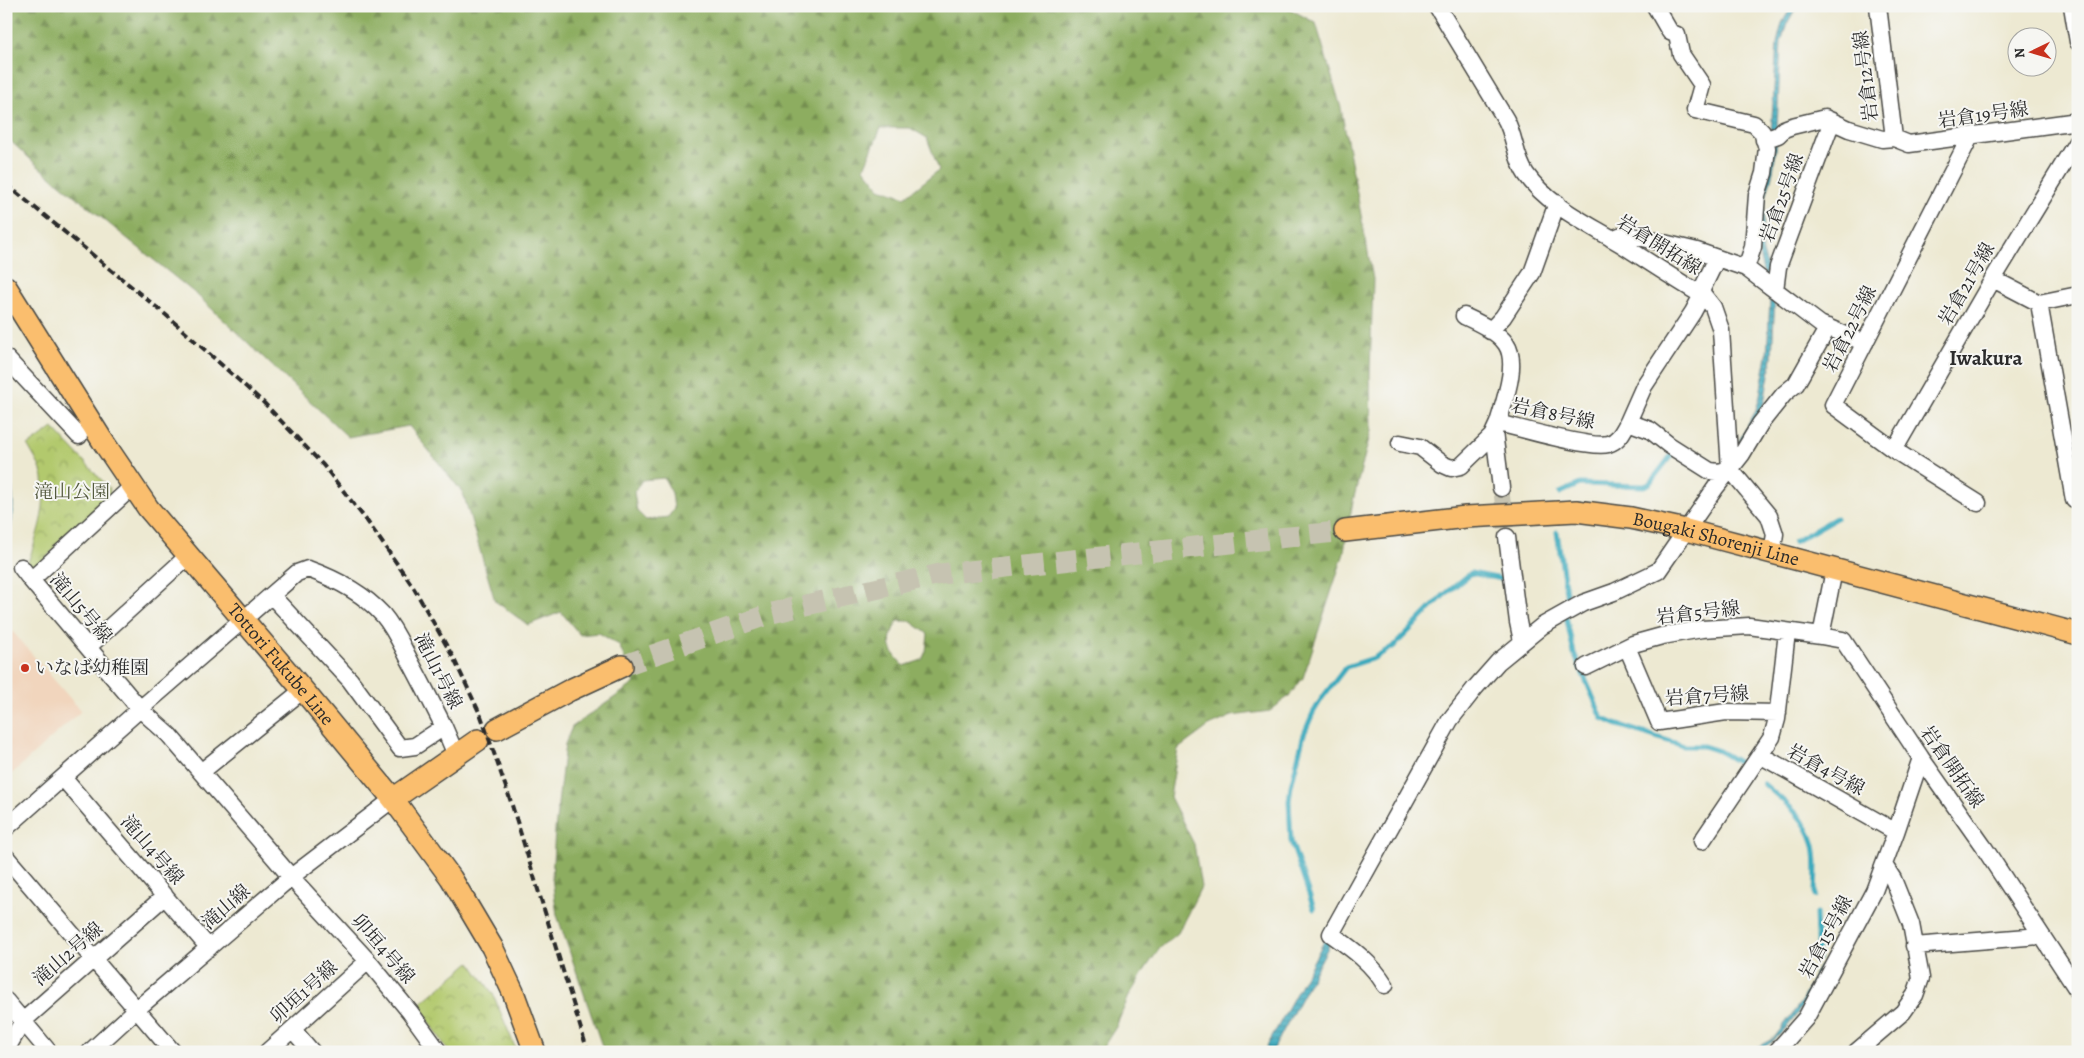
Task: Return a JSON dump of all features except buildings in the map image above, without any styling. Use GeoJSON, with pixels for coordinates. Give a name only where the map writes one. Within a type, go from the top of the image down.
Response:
{"type":"FeatureCollection","features":[{"type":"Feature","properties":{"kind":"main road","name":"Tottori Fukube Line"},"geometry":{"type":"LineString","coordinates":[[6,287],[102,440],[166,531],[244,619],[303,690],[393,800],[451,878],[479,925],[513,992],[535,1052]]}},
{"type":"Feature","properties":{"kind":"main road","name":"Bougaki Shorenji Line"},"geometry":{"type":"LineString","coordinates":[[1345,531],[1466,517],[1576,511],[1631,518],[1686,530],[2078,634]]}},
{"type":"Feature","properties":{"kind":"main road"},"geometry":{"type":"LineString","coordinates":[[497,729],[570,690],[622,666]]}},
{"type":"Feature","properties":{"kind":"main road"},"geometry":{"type":"LineString","coordinates":[[393,800],[478,740]]}},
{"type":"Feature","properties":{"kind":"street","name":"岩倉開拓線"},"geometry":{"type":"LineString","coordinates":[[1439,6],[1506,120],[1513,134],[1519,160],[1536,187],[1612,239],[1702,295],[1713,307],[1721,330],[1730,469]]}},
{"type":"Feature","properties":{"kind":"street"},"geometry":{"type":"LineString","coordinates":[[1655,6],[1670,32],[1676,35],[1681,54],[1702,85],[1695,110],[1754,124],[1771,138],[1767,148],[1764,173],[1756,202],[1753,247],[1746,268]]}},
{"type":"Feature","properties":{"kind":"street","name":"岩倉12号線"},"geometry":{"type":"LineString","coordinates":[[1771,138],[1792,126],[1825,118],[1849,129],[1882,139],[1894,138],[1878,6]]}},
{"type":"Feature","properties":{"kind":"street"},"geometry":{"type":"LineString","coordinates":[[2072,6],[2078,42]]}},
{"type":"Feature","properties":{"kind":"street","name":"岩倉25号線"},"geometry":{"type":"LineString","coordinates":[[1770,287],[1832,121]]}},
{"type":"Feature","properties":{"kind":"street","name":"岩倉19号線"},"geometry":{"type":"LineString","coordinates":[[1894,138],[1909,144],[2078,121]]}},
{"type":"Feature","properties":{"kind":"street","name":"岩倉22号線"},"geometry":{"type":"LineString","coordinates":[[1970,137],[1833,405],[1894,450],[1978,503]]}},
{"type":"Feature","properties":{"kind":"street","name":"岩倉21号線"},"geometry":{"type":"LineString","coordinates":[[1894,450],[1993,279],[2078,140]]}},
{"type":"Feature","properties":{"kind":"street"},"geometry":{"type":"LineString","coordinates":[[1490,331],[1502,317],[1532,273],[1557,203]]}},
{"type":"Feature","properties":{"kind":"street"},"geometry":{"type":"LineString","coordinates":[[1612,239],[1622,235],[1639,237],[1680,246],[1746,268],[1820,324],[1865,343]]}},
{"type":"Feature","properties":{"kind":"street"},"geometry":{"type":"LineString","coordinates":[[1717,258],[1693,312],[1644,386],[1628,422],[1650,430],[1669,445],[1710,471],[1718,472],[1730,469]]}},
{"type":"Feature","properties":{"kind":"street"},"geometry":{"type":"LineString","coordinates":[[1993,279],[2039,303],[2078,296]]}},
{"type":"Feature","properties":{"kind":"street"},"geometry":{"type":"LineString","coordinates":[[2039,303],[2074,500]]}},
{"type":"Feature","properties":{"kind":"street"},"geometry":{"type":"LineString","coordinates":[[1464,316],[1505,342],[1510,352],[1508,387],[1496,428],[1501,488]]}},
{"type":"Feature","properties":{"kind":"street"},"geometry":{"type":"LineString","coordinates":[[1385,985],[1378,973],[1363,957],[1331,934],[1450,720],[1492,668],[1522,641],[1561,614],[1658,571],[1760,424],[1784,394],[1796,384],[1828,327]]}},
{"type":"Feature","properties":{"kind":"street"},"geometry":{"type":"LineString","coordinates":[[6,358],[80,436]]}},
{"type":"Feature","properties":{"kind":"street","name":"岩倉8号線"},"geometry":{"type":"LineString","coordinates":[[1400,443],[1420,446],[1442,464],[1451,468],[1461,466],[1496,428],[1589,444],[1608,444],[1621,435],[1628,422]]}},
{"type":"Feature","properties":{"kind":"street"},"geometry":{"type":"LineString","coordinates":[[1730,469],[1769,516],[1775,534],[1772,553]]}},
{"type":"Feature","properties":{"kind":"street","name":"滝山5号線"},"geometry":{"type":"LineString","coordinates":[[133,486],[31,580],[140,709],[169,735],[291,877]]}},
{"type":"Feature","properties":{"kind":"street"},"geometry":{"type":"LineString","coordinates":[[1507,537],[1522,641]]}},
{"type":"Feature","properties":{"kind":"street"},"geometry":{"type":"LineString","coordinates":[[88,648],[188,556]]}},
{"type":"Feature","properties":{"kind":"street"},"geometry":{"type":"LineString","coordinates":[[20,567],[31,580]]}},
{"type":"Feature","properties":{"kind":"street","name":"滝山1号線"},"geometry":{"type":"LineString","coordinates":[[6,828],[297,573],[308,569],[334,579],[367,600],[382,615],[395,632],[444,727],[415,746],[400,748],[350,680],[272,596]]}},
{"type":"Feature","properties":{"kind":"street"},"geometry":{"type":"LineString","coordinates":[[1821,636],[1834,570]]}},
{"type":"Feature","properties":{"kind":"street","name":"岩倉5号線"},"geometry":{"type":"LineString","coordinates":[[1586,667],[1627,647],[1662,636],[1702,629],[1749,626],[1821,636]]}},
{"type":"Feature","properties":{"kind":"street"},"geometry":{"type":"LineString","coordinates":[[1760,755],[1772,737],[1778,713],[1787,632]]}},
{"type":"Feature","properties":{"kind":"street","name":"岩倉開拓線"},"geometry":{"type":"LineString","coordinates":[[1821,636],[1843,640],[1921,758],[1983,846],[2078,991]]}},
{"type":"Feature","properties":{"kind":"street","name":"岩倉7号線"},"geometry":{"type":"LineString","coordinates":[[1627,647],[1659,722],[1726,712],[1778,713]]}},
{"type":"Feature","properties":{"kind":"street"},"geometry":{"type":"LineString","coordinates":[[201,772],[303,690]]}},
{"type":"Feature","properties":{"kind":"street"},"geometry":{"type":"LineString","coordinates":[[444,727],[456,755]]}},
{"type":"Feature","properties":{"kind":"street","name":"岩倉4号線"},"geometry":{"type":"LineString","coordinates":[[1702,840],[1760,755],[1896,832]]}},
{"type":"Feature","properties":{"kind":"street"},"geometry":{"type":"LineString","coordinates":[[1896,832],[1921,758]]}},
{"type":"Feature","properties":{"kind":"street","name":"滝山4号線"},"geometry":{"type":"LineString","coordinates":[[64,779],[209,948]]}},
{"type":"Feature","properties":{"kind":"street","name":"滝山線"},"geometry":{"type":"LineString","coordinates":[[90,1052],[291,877],[393,800]]}},
{"type":"Feature","properties":{"kind":"street","name":"岩倉15号線"},"geometry":{"type":"LineString","coordinates":[[1776,1052],[1806,1018],[1874,891],[1896,832]]}},
{"type":"Feature","properties":{"kind":"street"},"geometry":{"type":"LineString","coordinates":[[6,857],[173,1052]]}},
{"type":"Feature","properties":{"kind":"street"},"geometry":{"type":"LineString","coordinates":[[1856,1052],[1903,1012],[1915,994],[1921,978],[1911,924],[1893,879],[1884,865]]}},
{"type":"Feature","properties":{"kind":"street","name":"卯垣4号線"},"geometry":{"type":"LineString","coordinates":[[291,877],[368,961],[410,1012],[439,1052]]}},
{"type":"Feature","properties":{"kind":"street","name":"滝山2号線"},"geometry":{"type":"LineString","coordinates":[[6,1050],[23,1021],[165,896]]}},
{"type":"Feature","properties":{"kind":"street"},"geometry":{"type":"LineString","coordinates":[[1914,946],[2041,936]]}},
{"type":"Feature","properties":{"kind":"street","name":"卯垣1号線"},"geometry":{"type":"LineString","coordinates":[[267,1052],[368,961]]}},
{"type":"Feature","properties":{"kind":"street"},"geometry":{"type":"LineString","coordinates":[[6,1001],[50,1052]]}},
{"type":"Feature","properties":{"kind":"street"},"geometry":{"type":"LineString","coordinates":[[293,1030],[312,1052]]}},
{"type":"Feature","properties":{"kind":"shaded area","name":"いなば幼稚園"},"geometry":{"type":"Polygon","coordinates":[[[6,624],[81,711],[6,779],[6,624]]]}},
{"type":"Feature","properties":{"kind":"green space"},"geometry":{"type":"Polygon","coordinates":[[[6,6],[1231,6],[1253,11],[1284,6],[1316,23],[1341,108],[1373,279],[1370,375],[1371,431],[1353,501],[1343,556],[1303,678],[1289,696],[1270,711],[1232,716],[1209,726],[1178,749],[1170,797],[1194,844],[1201,887],[1178,933],[1160,948],[1146,968],[1129,996],[1116,1027],[1100,1052],[604,1052],[557,915],[552,878],[555,830],[565,744],[572,727],[635,683],[619,645],[599,633],[580,635],[561,612],[528,625],[495,601],[463,493],[409,426],[348,437],[197,295],[39,167],[6,137],[6,6]],[[881,128],[864,168],[880,188],[905,197],[939,170],[927,138],[910,128],[881,128]],[[664,478],[642,480],[634,492],[637,511],[646,520],[668,517],[674,509],[672,493],[664,478]],[[898,621],[894,628],[890,645],[904,666],[922,660],[926,651],[928,634],[910,621],[898,621]]]}},
{"type":"Feature","properties":{"kind":"green space","name":"滝山公園"},"geometry":{"type":"Polygon","coordinates":[[[53,428],[109,488],[110,496],[31,572],[27,565],[40,522],[44,489],[41,470],[28,446],[53,428]]]}},
{"type":"Feature","properties":{"kind":"green space"},"geometry":{"type":"Polygon","coordinates":[[[470,962],[493,994],[517,1052],[449,1052],[419,1005],[470,962]]]}},
{"type":"Feature","properties":{"kind":"water"},"geometry":{"type":"Polygon","coordinates":[[[1792,6],[1797,6],[1787,24],[1781,42],[1776,150],[1773,172],[1765,201],[1762,248],[1775,296],[1772,358],[1760,415],[1734,450],[1755,412],[1767,355],[1770,299],[1757,247],[1769,162],[1777,43],[1782,23],[1792,6]]]}},
{"type":"Feature","properties":{"kind":"water"},"geometry":{"type":"Polygon","coordinates":[[[6,469],[12,487],[13,507],[11,527],[6,545],[6,469]]]}},
{"type":"Feature","properties":{"kind":"water"},"geometry":{"type":"Polygon","coordinates":[[[1327,936],[1332,940],[1272,1052],[1264,1052],[1327,936]]]}},
{"type":"Feature","properties":{"kind":"water"},"geometry":{"type":"Polygon","coordinates":[[[1822,965],[1812,990],[1794,1019],[1783,1032],[1760,1049],[1748,1052],[1774,1038],[1801,1002],[1819,966],[1822,965]]]}},
{"type":"Feature","properties":{"kind":"waterway"},"geometry":{"type":"LineString","coordinates":[[1560,493],[1580,484],[1644,486],[1649,484],[1673,453]]}},
{"type":"Feature","properties":{"kind":"waterway"},"geometry":{"type":"LineString","coordinates":[[1794,542],[1836,518]]}},
{"type":"Feature","properties":{"kind":"waterway"},"geometry":{"type":"LineString","coordinates":[[1557,532],[1568,606]]}},
{"type":"Feature","properties":{"kind":"waterway"},"geometry":{"type":"LineString","coordinates":[[1314,909],[1291,841],[1289,801],[1304,734],[1313,713],[1346,667],[1374,658],[1394,646],[1443,596],[1471,573],[1507,580]]}},
{"type":"Feature","properties":{"kind":"waterway"},"geometry":{"type":"LineString","coordinates":[[1566,616],[1574,653],[1602,718],[1684,746],[1703,746],[1719,751],[1745,766]]}},
{"type":"Feature","properties":{"kind":"waterway"},"geometry":{"type":"LineString","coordinates":[[1764,784],[1793,810],[1805,824],[1813,842],[1815,855],[1815,896]]}},
{"type":"Feature","properties":{"kind":"waterway"},"geometry":{"type":"LineString","coordinates":[[1816,913],[1818,958]]}},
{"type":"Feature","properties":{"kind":"tunnel"},"geometry":{"type":"LineString","coordinates":[[1501,488],[1507,537]]}},
{"type":"Feature","properties":{"kind":"tunnel"},"geometry":{"type":"LineString","coordinates":[[622,666],[772,613],[940,574],[1345,531]]}},
{"type":"Feature","properties":{"kind":"railway"},"geometry":{"type":"LineString","coordinates":[[6,184],[166,315],[264,403],[323,465],[367,521],[412,585],[453,657],[481,716],[511,802],[588,1052]]}},
{"type":"Feature","properties":{"kind":"place","name":"いなば幼稚園"},"geometry":{"type":"Point","coordinates":[25,668]}},
{"type":"Feature","properties":{"kind":"district","name":"Iwakura"},"geometry":{"type":"Point","coordinates":[1986,358]}}]}
